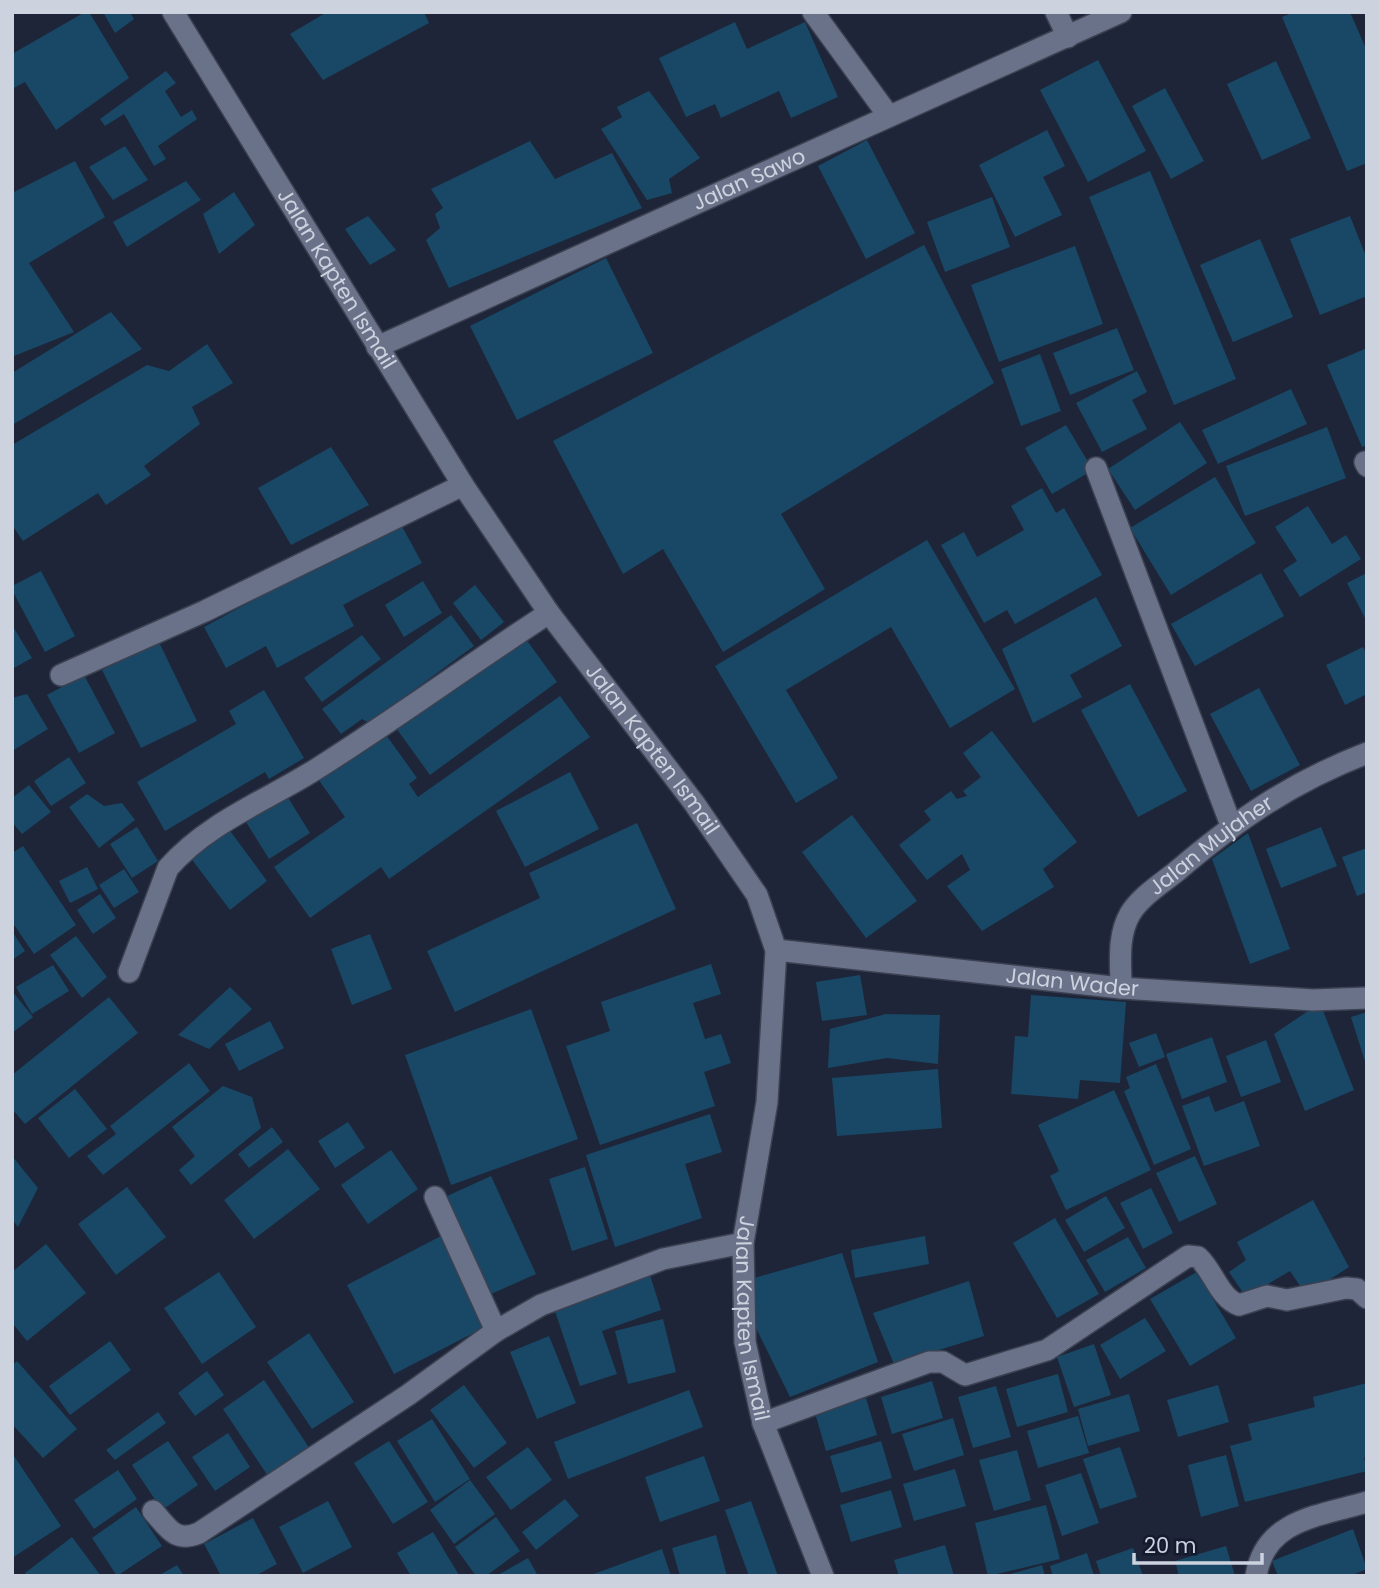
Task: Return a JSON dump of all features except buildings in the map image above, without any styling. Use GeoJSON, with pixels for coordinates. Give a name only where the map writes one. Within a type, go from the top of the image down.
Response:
{"type":"FeatureCollection","features":[{"type":"Feature","properties":{"kind":"street","name":"Jalan Kapten Ismail"},"geometry":{"type":"LineString","coordinates":[[173,12],[463,485],[549,613],[694,803],[757,895],[776,950],[767,1102],[743,1243],[745,1342],[763,1423],[823,1576]]}},
{"type":"Feature","properties":{"kind":"street"},"geometry":{"type":"LineString","coordinates":[[813,12],[888,115]]}},
{"type":"Feature","properties":{"kind":"street"},"geometry":{"type":"LineString","coordinates":[[1056,12],[1068,37]]}},
{"type":"Feature","properties":{"kind":"street","name":"Jalan Sawo"},"geometry":{"type":"LineString","coordinates":[[377,347],[1121,12]]}},
{"type":"Feature","properties":{"kind":"street"},"geometry":{"type":"LineString","coordinates":[[1096,468],[1231,825]]}},
{"type":"Feature","properties":{"kind":"street"},"geometry":{"type":"LineString","coordinates":[[61,675],[205,611],[463,485]]}},
{"type":"Feature","properties":{"kind":"street"},"geometry":{"type":"LineString","coordinates":[[129,972],[169,868],[180,855],[227,820],[321,766],[549,613]]}},
{"type":"Feature","properties":{"kind":"street","name":"Jalan Mujaher"},"geometry":{"type":"LineString","coordinates":[[1121,988],[1120,936],[1130,914],[1143,899],[1231,825],[1302,780],[1367,753]]}},
{"type":"Feature","properties":{"kind":"street","name":"Jalan Wader"},"geometry":{"type":"LineString","coordinates":[[776,950],[1121,988],[1313,1000],[1367,998]]}},
{"type":"Feature","properties":{"kind":"street"},"geometry":{"type":"LineString","coordinates":[[435,1197],[496,1332]]}},
{"type":"Feature","properties":{"kind":"street"},"geometry":{"type":"LineString","coordinates":[[153,1511],[175,1536],[186,1538],[199,1533],[408,1395],[496,1332],[541,1305],[663,1259],[743,1243]]}},
{"type":"Feature","properties":{"kind":"street"},"geometry":{"type":"LineString","coordinates":[[763,1423],[929,1362],[943,1362],[965,1375],[1037,1355],[1188,1256],[1198,1257],[1204,1262],[1227,1298],[1239,1305],[1267,1296],[1287,1300],[1352,1287],[1367,1297]]}},
{"type":"Feature","properties":{"kind":"street"},"geometry":{"type":"LineString","coordinates":[[1256,1576],[1268,1541],[1285,1528],[1367,1502]]}}]}
